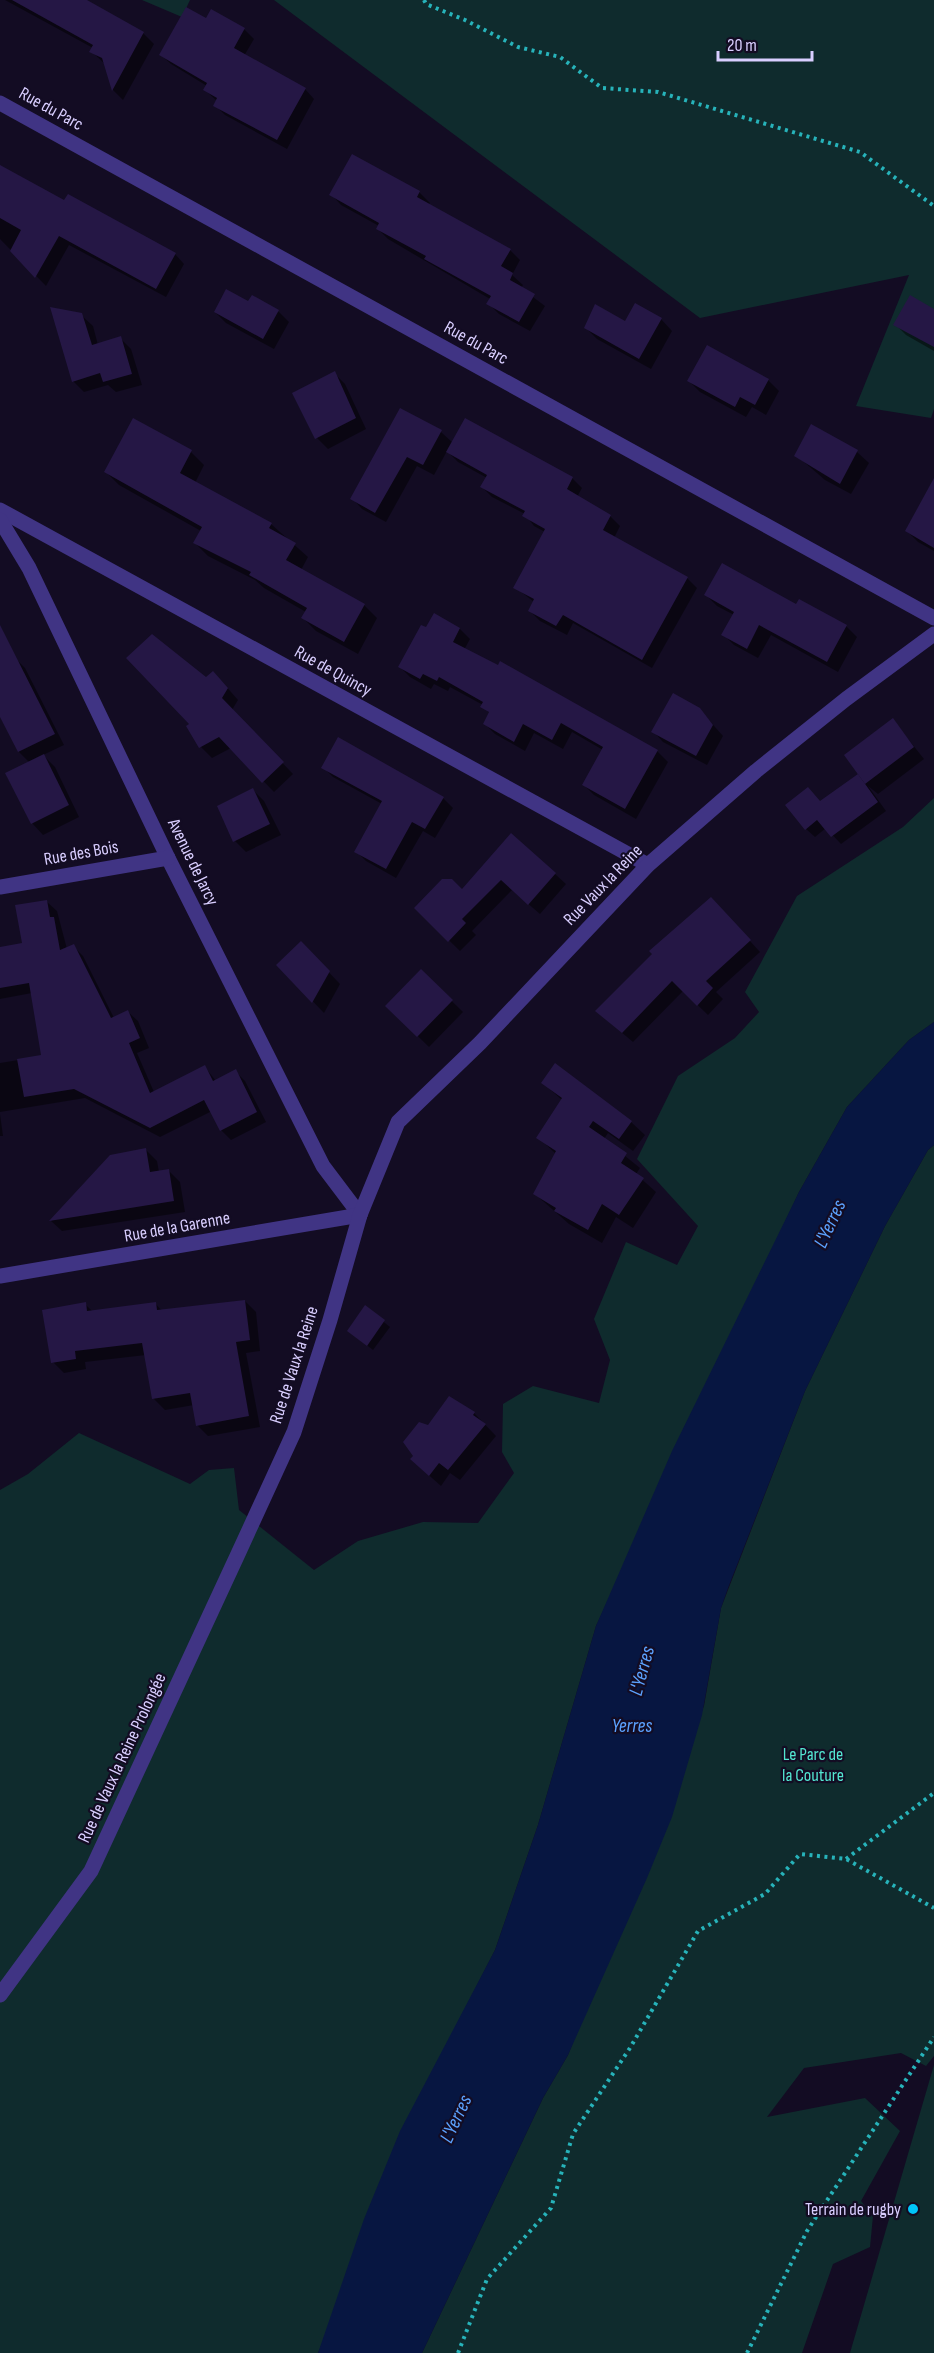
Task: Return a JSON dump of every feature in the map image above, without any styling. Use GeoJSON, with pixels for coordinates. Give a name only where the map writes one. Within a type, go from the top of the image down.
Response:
{"type":"FeatureCollection","features":[{"type":"Feature","properties":{"kind":"street","name":"Rue du Parc"},"geometry":{"type":"LineString","coordinates":[[0,103],[934,618]]}},
{"type":"Feature","properties":{"kind":"street","name":"Rue de Quincy"},"geometry":{"type":"LineString","coordinates":[[0,510],[648,865]]}},
{"type":"Feature","properties":{"kind":"street","name":"Avenue de Jarcy"},"geometry":{"type":"LineString","coordinates":[[0,520],[29,568],[168,858],[323,1166],[360,1215]]}},
{"type":"Feature","properties":{"kind":"street","name":"Rue Vaux la Reine"},"geometry":{"type":"LineString","coordinates":[[360,1215],[398,1122],[480,1043],[648,865],[783,750],[934,634]]}},
{"type":"Feature","properties":{"kind":"street","name":"Rue des Bois"},"geometry":{"type":"LineString","coordinates":[[0,887],[168,858]]}},
{"type":"Feature","properties":{"kind":"street","name":"Rue de la Garenne"},"geometry":{"type":"LineString","coordinates":[[0,1276],[360,1215]]}},
{"type":"Feature","properties":{"kind":"street","name":"Rue de Vaux la Reine"},"geometry":{"type":"LineString","coordinates":[[252,1523],[294,1431],[330,1320],[360,1215]]}},
{"type":"Feature","properties":{"kind":"street","name":"Rue de Vaux la Reine Prolongée"},"geometry":{"type":"LineString","coordinates":[[0,1995],[91,1871],[252,1523]]}},
{"type":"Feature","properties":{"kind":"path"},"geometry":{"type":"LineString","coordinates":[[424,0],[426,4],[465,20],[518,47],[560,57],[602,88],[658,92],[860,152],[934,206]]}},
{"type":"Feature","properties":{"kind":"path"},"geometry":{"type":"LineString","coordinates":[[846,1859],[934,1793]]}},
{"type":"Feature","properties":{"kind":"path"},"geometry":{"type":"LineString","coordinates":[[458,2353],[487,2279],[550,2208],[573,2134],[630,2048],[698,1931],[765,1894],[800,1854],[846,1859],[934,1908]]}},
{"type":"Feature","properties":{"kind":"path"},"geometry":{"type":"LineString","coordinates":[[747,2353],[807,2230],[934,2037]]}},
{"type":"Feature","properties":{"kind":"green space"},"geometry":{"type":"Polygon","coordinates":[[[142,0],[190,0],[182,17],[142,0]]]}},
{"type":"Feature","properties":{"kind":"green space"},"geometry":{"type":"Polygon","coordinates":[[[274,0],[934,0],[934,409],[931,418],[856,406],[909,275],[700,318],[274,0]]]}},
{"type":"Feature","properties":{"kind":"green space"},"geometry":{"type":"Polygon","coordinates":[[[934,798],[934,1022],[909,1040],[847,1107],[799,1192],[596,1626],[538,1825],[495,1950],[451,2036],[318,2353],[0,2353],[0,1490],[28,1474],[79,1433],[190,1484],[209,1470],[234,1468],[239,1510],[314,1570],[358,1541],[423,1522],[478,1523],[514,1473],[502,1452],[503,1404],[533,1386],[599,1403],[610,1360],[594,1319],[626,1242],[677,1265],[698,1226],[637,1159],[678,1076],[735,1038],[759,1012],[745,992],[797,896],[903,827],[934,798]]]}},
{"type":"Feature","properties":{"kind":"green space","name":"Le Parc de la Couture"},"geometry":{"type":"Polygon","coordinates":[[[934,1145],[934,2056],[926,2066],[901,2053],[804,2068],[767,2117],[865,2098],[900,2131],[861,2201],[873,2216],[870,2247],[833,2264],[802,2353],[422,2353],[543,2098],[568,2055],[704,1706],[721,1608],[805,1391],[885,1226],[928,1150],[934,1145]]]}},
{"type":"Feature","properties":{"kind":"green space","name":"Terrain de rugby"},"geometry":{"type":"Polygon","coordinates":[[[934,2065],[934,2353],[850,2353],[934,2065]]]}},
{"type":"Feature","properties":{"kind":"water","name":"Yerres"},"geometry":{"type":"Polygon","coordinates":[[[934,1022],[934,1145],[928,1150],[885,1226],[805,1391],[721,1608],[702,1715],[672,1817],[568,2055],[543,2098],[422,2353],[318,2353],[364,2219],[400,2131],[495,1950],[538,1825],[596,1626],[672,1451],[799,1192],[847,1107],[909,1040],[934,1022]]]}},
{"type":"Feature","properties":{"kind":"building"},"geometry":{"type":"Polygon","coordinates":[[[12,0],[87,0],[144,32],[112,91],[102,58],[89,52],[93,45],[12,0]]]}},
{"type":"Feature","properties":{"kind":"building"},"geometry":{"type":"Polygon","coordinates":[[[186,7],[206,18],[211,9],[245,28],[234,48],[306,88],[277,140],[213,106],[217,98],[203,90],[207,83],[159,55],[186,7]]]}},
{"type":"Feature","properties":{"kind":"building"},"geometry":{"type":"Polygon","coordinates":[[[352,154],[420,191],[417,197],[511,249],[501,266],[513,273],[510,280],[535,294],[519,322],[486,304],[491,296],[424,259],[426,256],[376,229],[379,223],[329,195],[352,154]]]}},
{"type":"Feature","properties":{"kind":"building"},"geometry":{"type":"Polygon","coordinates":[[[0,165],[64,200],[68,194],[176,253],[156,289],[59,236],[35,278],[10,251],[21,230],[0,218],[0,165]]]}},
{"type":"Feature","properties":{"kind":"building"},"geometry":{"type":"Polygon","coordinates":[[[226,289],[248,301],[252,295],[279,310],[263,339],[214,312],[226,289]]]}},
{"type":"Feature","properties":{"kind":"building"},"geometry":{"type":"Polygon","coordinates":[[[910,295],[934,309],[934,347],[893,325],[910,295]]]}},
{"type":"Feature","properties":{"kind":"building"},"geometry":{"type":"Polygon","coordinates":[[[635,303],[662,318],[639,359],[584,328],[595,304],[625,321],[635,303]]]}},
{"type":"Feature","properties":{"kind":"building"},"geometry":{"type":"Polygon","coordinates":[[[50,307],[82,313],[92,345],[121,336],[132,374],[103,382],[100,373],[72,382],[50,307]]]}},
{"type":"Feature","properties":{"kind":"building"},"geometry":{"type":"Polygon","coordinates":[[[707,345],[769,379],[755,405],[740,397],[735,407],[687,381],[707,345]]]}},
{"type":"Feature","properties":{"kind":"building"},"geometry":{"type":"Polygon","coordinates":[[[335,371],[356,418],[315,439],[292,393],[335,371]]]}},
{"type":"Feature","properties":{"kind":"building"},"geometry":{"type":"Polygon","coordinates":[[[400,408],[442,430],[423,465],[407,457],[375,513],[350,499],[400,408]]]}},
{"type":"Feature","properties":{"kind":"building"},"geometry":{"type":"Polygon","coordinates":[[[133,418],[192,450],[180,473],[272,523],[269,528],[296,543],[286,560],[365,604],[344,642],[301,618],[307,608],[249,575],[251,572],[193,543],[202,527],[104,472],[133,418]]]}},
{"type":"Feature","properties":{"kind":"building"},"geometry":{"type":"Polygon","coordinates":[[[465,418],[573,477],[567,489],[611,515],[603,530],[688,577],[642,660],[563,615],[556,626],[528,611],[534,599],[513,588],[545,529],[522,516],[525,511],[480,487],[487,475],[446,452],[465,418]]]}},
{"type":"Feature","properties":{"kind":"building"},"geometry":{"type":"Polygon","coordinates":[[[811,424],[858,450],[840,484],[794,456],[811,424]]]}},
{"type":"Feature","properties":{"kind":"building"},"geometry":{"type":"Polygon","coordinates":[[[934,478],[934,548],[905,531],[934,478]]]}},
{"type":"Feature","properties":{"kind":"building"},"geometry":{"type":"Polygon","coordinates":[[[722,563],[796,604],[799,599],[847,625],[827,662],[759,625],[747,649],[721,635],[734,612],[704,595],[722,563]]]}},
{"type":"Feature","properties":{"kind":"building"},"geometry":{"type":"Polygon","coordinates":[[[434,613],[460,628],[453,642],[498,665],[500,661],[658,750],[625,809],[582,785],[603,747],[561,723],[552,740],[523,724],[514,742],[483,724],[489,712],[480,707],[483,702],[439,677],[437,681],[423,674],[420,679],[398,667],[421,625],[426,627],[434,613]]]}},
{"type":"Feature","properties":{"kind":"building"},"geometry":{"type":"Polygon","coordinates":[[[0,625],[55,734],[18,752],[0,717],[0,625]]]}},
{"type":"Feature","properties":{"kind":"building"},"geometry":{"type":"Polygon","coordinates":[[[152,634],[206,677],[213,671],[228,688],[222,698],[284,762],[262,783],[219,737],[199,748],[186,726],[189,724],[126,658],[152,634]]]}},
{"type":"Feature","properties":{"kind":"building"},"geometry":{"type":"Polygon","coordinates":[[[673,693],[700,708],[713,725],[696,756],[651,732],[673,693]]]}},
{"type":"Feature","properties":{"kind":"building"},"geometry":{"type":"Polygon","coordinates":[[[893,718],[914,747],[865,784],[844,755],[893,718]]]}},
{"type":"Feature","properties":{"kind":"building"},"geometry":{"type":"Polygon","coordinates":[[[338,737],[444,797],[425,829],[412,822],[386,869],[354,852],[382,801],[321,768],[338,737]]]}},
{"type":"Feature","properties":{"kind":"building"},"geometry":{"type":"Polygon","coordinates":[[[44,754],[69,805],[31,824],[5,773],[44,754]]]}},
{"type":"Feature","properties":{"kind":"building"},"geometry":{"type":"Polygon","coordinates":[[[858,774],[878,802],[831,837],[817,820],[805,830],[785,805],[808,787],[820,801],[858,774]]]}},
{"type":"Feature","properties":{"kind":"building"},"geometry":{"type":"Polygon","coordinates":[[[253,788],[270,824],[233,842],[217,806],[253,788]]]}},
{"type":"Feature","properties":{"kind":"building"},"geometry":{"type":"Polygon","coordinates":[[[511,833],[556,873],[528,905],[501,880],[462,919],[466,923],[448,942],[414,908],[442,879],[452,879],[462,889],[511,833]]]}},
{"type":"Feature","properties":{"kind":"building"},"geometry":{"type":"Polygon","coordinates":[[[711,897],[751,940],[706,981],[713,988],[697,1006],[672,981],[622,1033],[595,1011],[652,954],[649,951],[711,897]]]}},
{"type":"Feature","properties":{"kind":"building"},"geometry":{"type":"Polygon","coordinates":[[[47,900],[50,917],[54,917],[60,950],[74,944],[111,1018],[128,1010],[140,1038],[129,1043],[150,1093],[205,1065],[213,1081],[236,1069],[257,1112],[220,1131],[204,1100],[150,1128],[74,1089],[24,1097],[17,1059],[41,1055],[29,983],[0,988],[0,947],[22,943],[15,905],[47,900]]]}},
{"type":"Feature","properties":{"kind":"building"},"geometry":{"type":"Polygon","coordinates":[[[301,941],[330,971],[312,1003],[276,965],[301,941]]]}},
{"type":"Feature","properties":{"kind":"building"},"geometry":{"type":"Polygon","coordinates":[[[421,969],[453,1000],[417,1037],[385,1006],[421,969]]]}},
{"type":"Feature","properties":{"kind":"building"},"geometry":{"type":"Polygon","coordinates":[[[555,1063],[632,1121],[619,1139],[593,1121],[589,1127],[627,1153],[621,1163],[644,1178],[619,1215],[602,1204],[588,1230],[554,1211],[556,1208],[533,1194],[556,1151],[536,1138],[562,1098],[541,1083],[555,1063]]]}},
{"type":"Feature","properties":{"kind":"building"},"geometry":{"type":"Polygon","coordinates":[[[146,1148],[150,1172],[169,1169],[174,1201],[49,1221],[110,1155],[146,1148]]]}},
{"type":"Feature","properties":{"kind":"building"},"geometry":{"type":"Polygon","coordinates":[[[245,1300],[250,1340],[236,1342],[249,1416],[196,1426],[190,1393],[152,1399],[142,1343],[75,1351],[76,1359],[51,1363],[42,1310],[86,1302],[87,1311],[156,1302],[157,1310],[245,1300]]]}},
{"type":"Feature","properties":{"kind":"building"},"geometry":{"type":"Polygon","coordinates":[[[365,1305],[385,1320],[367,1346],[347,1331],[365,1305]]]}},
{"type":"Feature","properties":{"kind":"building"},"geometry":{"type":"Polygon","coordinates":[[[449,1396],[475,1412],[473,1415],[486,1424],[448,1470],[439,1463],[429,1476],[410,1459],[413,1456],[403,1442],[419,1422],[428,1425],[449,1396]]]}},
{"type":"Feature","properties":{"kind":"place","name":"Terrain de rugby"},"geometry":{"type":"Point","coordinates":[913,2209]}},
{"type":"Feature","properties":{"kind":"water label","name":"L'Yerres"},"geometry":{"type":"Point","coordinates":[830,1224]}},
{"type":"Feature","properties":{"kind":"water label","name":"L'Yerres"},"geometry":{"type":"Point","coordinates":[642,1671]}},
{"type":"Feature","properties":{"kind":"water label","name":"L'Yerres"},"geometry":{"type":"Point","coordinates":[456,2119]}}]}
